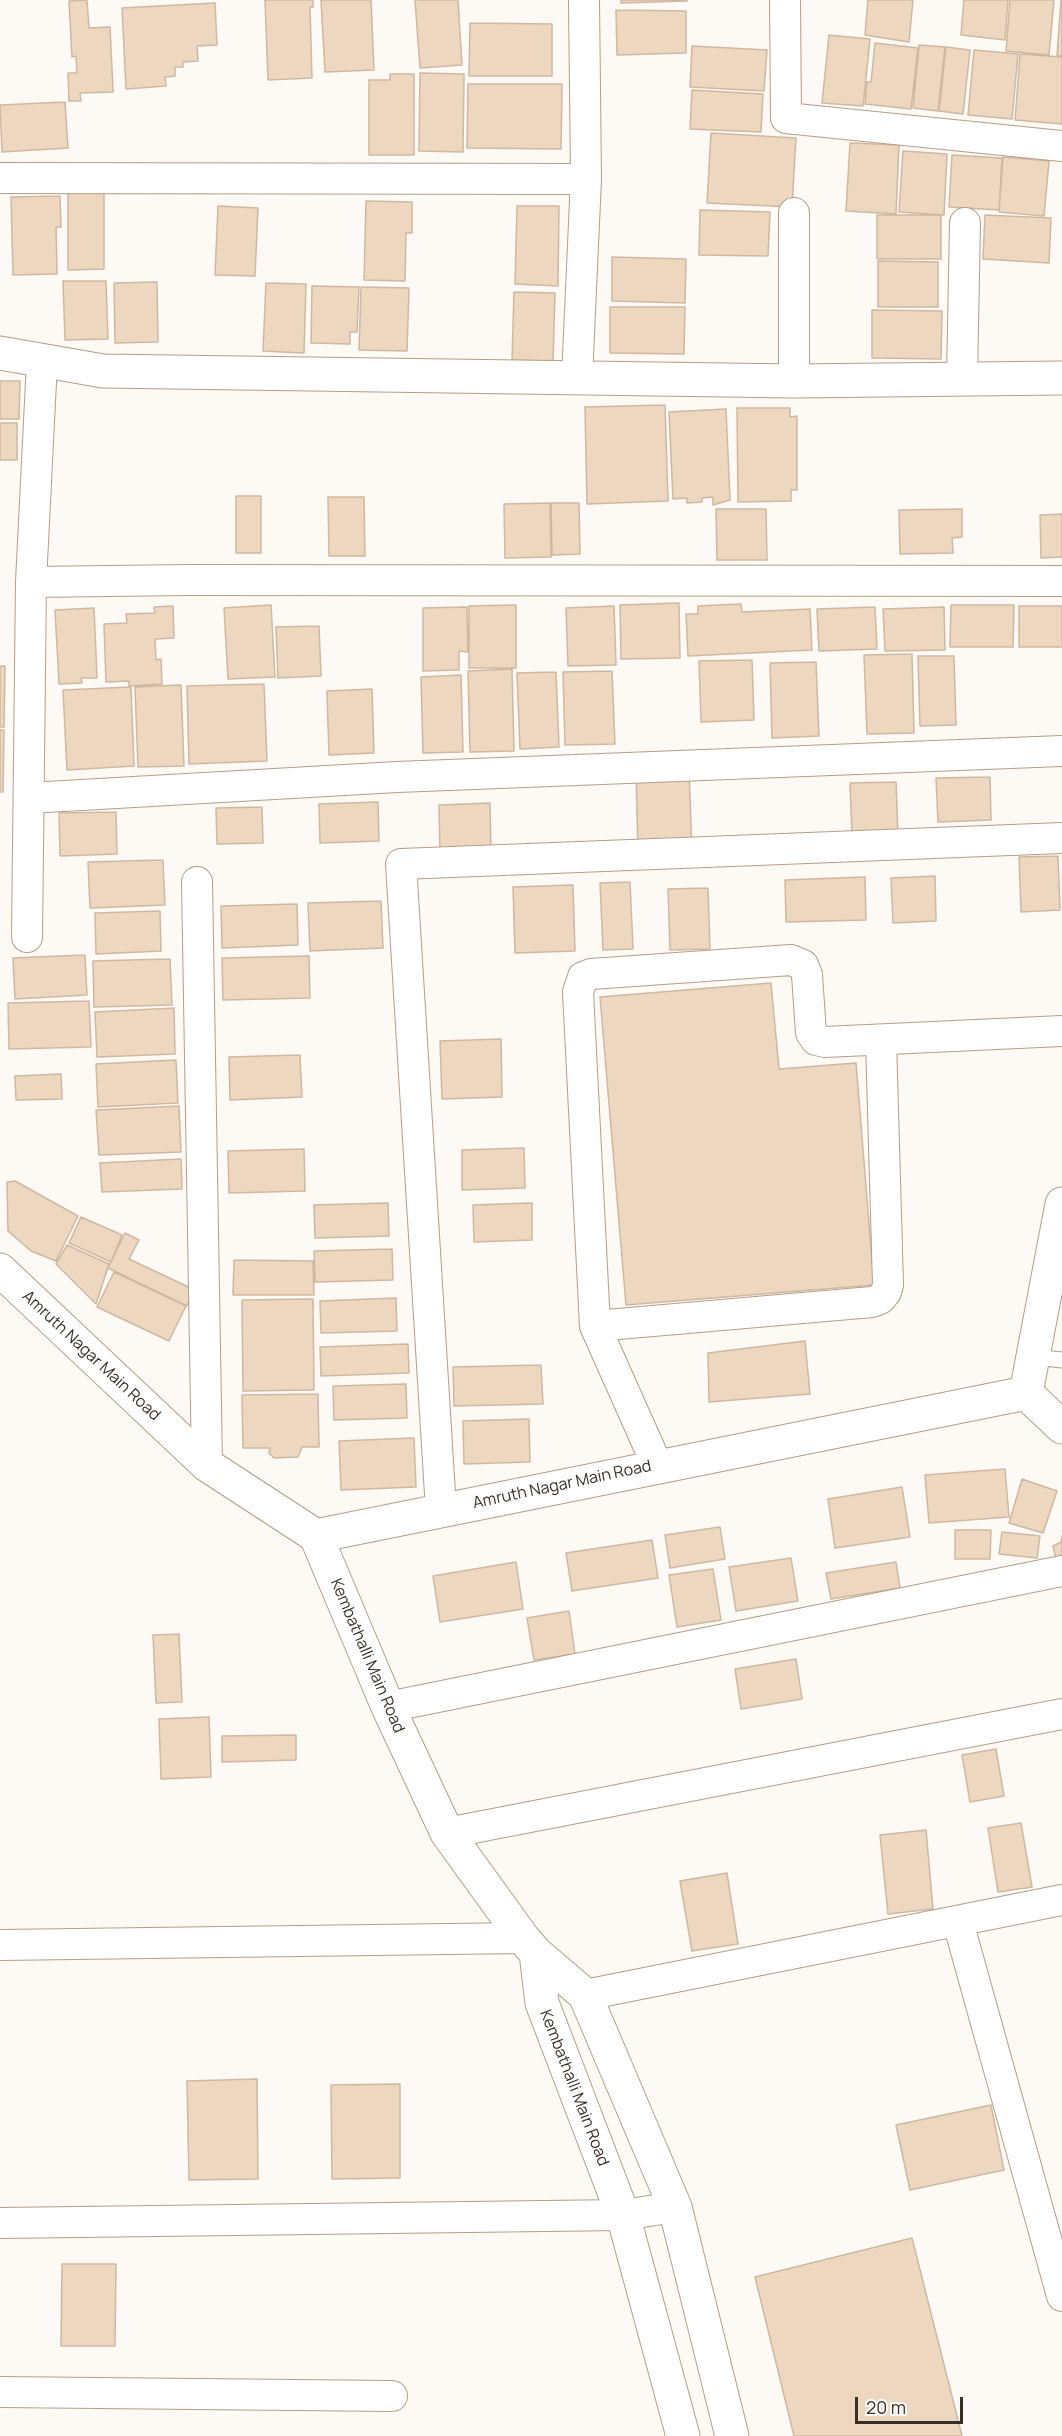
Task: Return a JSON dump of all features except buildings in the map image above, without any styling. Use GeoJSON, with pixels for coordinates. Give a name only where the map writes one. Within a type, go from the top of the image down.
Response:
{"type":"FeatureCollection","features":[{"type":"Feature","properties":{"kind":"street"},"geometry":{"type":"LineString","coordinates":[[577,378],[586,179],[584,0]]}},
{"type":"Feature","properties":{"kind":"street"},"geometry":{"type":"LineString","coordinates":[[785,0],[786,118],[1062,146]]}},
{"type":"Feature","properties":{"kind":"street"},"geometry":{"type":"LineString","coordinates":[[0,178],[586,179]]}},
{"type":"Feature","properties":{"kind":"street"},"geometry":{"type":"LineString","coordinates":[[794,213],[794,381]]}},
{"type":"Feature","properties":{"kind":"street"},"geometry":{"type":"LineString","coordinates":[[962,378],[965,223]]}},
{"type":"Feature","properties":{"kind":"street"},"geometry":{"type":"LineString","coordinates":[[0,353],[103,371],[794,381],[1062,378]]}},
{"type":"Feature","properties":{"kind":"street"},"geometry":{"type":"LineString","coordinates":[[27,937],[31,582],[42,362]]}},
{"type":"Feature","properties":{"kind":"street"},"geometry":{"type":"LineString","coordinates":[[31,582],[188,580],[1062,581]]}},
{"type":"Feature","properties":{"kind":"street"},"geometry":{"type":"LineString","coordinates":[[29,798],[397,777],[1062,751]]}},
{"type":"Feature","properties":{"kind":"street"},"geometry":{"type":"LineString","coordinates":[[441,1510],[400,864],[1062,838]]}},
{"type":"Feature","properties":{"kind":"street"},"geometry":{"type":"LineString","coordinates":[[197,882],[207,1465]]}},
{"type":"Feature","properties":{"kind":"street"},"geometry":{"type":"LineString","coordinates":[[657,1465],[595,1326],[578,992],[583,977],[591,974],[790,960],[803,965],[807,975],[812,1033],[816,1040],[825,1042],[881,1040],[1062,1031]]}},
{"type":"Feature","properties":{"kind":"street"},"geometry":{"type":"LineString","coordinates":[[595,1326],[872,1302],[880,1299],[886,1292],[888,1284],[881,1040]]}},
{"type":"Feature","properties":{"kind":"street"},"geometry":{"type":"LineString","coordinates":[[1062,1204],[1048,1359],[1026,1393],[1062,1427]]}},
{"type":"Feature","properties":{"kind":"street","name":"Amruth Nagar Main Road"},"geometry":{"type":"LineString","coordinates":[[0,1270],[207,1465],[315,1536],[657,1465],[1026,1393]]}},
{"type":"Feature","properties":{"kind":"street","name":"Kembathalli Main Road"},"geometry":{"type":"LineString","coordinates":[[315,1536],[388,1707],[447,1833],[530,1946],[542,2003],[623,2215],[677,2434]]}},
{"type":"Feature","properties":{"kind":"street"},"geometry":{"type":"LineString","coordinates":[[388,1707],[1062,1571]]}},
{"type":"Feature","properties":{"kind":"street"},"geometry":{"type":"LineString","coordinates":[[447,1833],[1062,1714]]}},
{"type":"Feature","properties":{"kind":"street"},"geometry":{"type":"LineString","coordinates":[[585,1995],[1062,1900]]}},
{"type":"Feature","properties":{"kind":"street"},"geometry":{"type":"LineString","coordinates":[[958,1922],[1062,2296]]}},
{"type":"Feature","properties":{"kind":"street"},"geometry":{"type":"LineString","coordinates":[[0,1946],[530,1946],[585,1995],[675,2207],[732,2436]]}},
{"type":"Feature","properties":{"kind":"street"},"geometry":{"type":"LineString","coordinates":[[0,2223],[623,2215],[675,2207]]}},
{"type":"Feature","properties":{"kind":"street"},"geometry":{"type":"LineString","coordinates":[[0,2392],[392,2396]]}}]}
